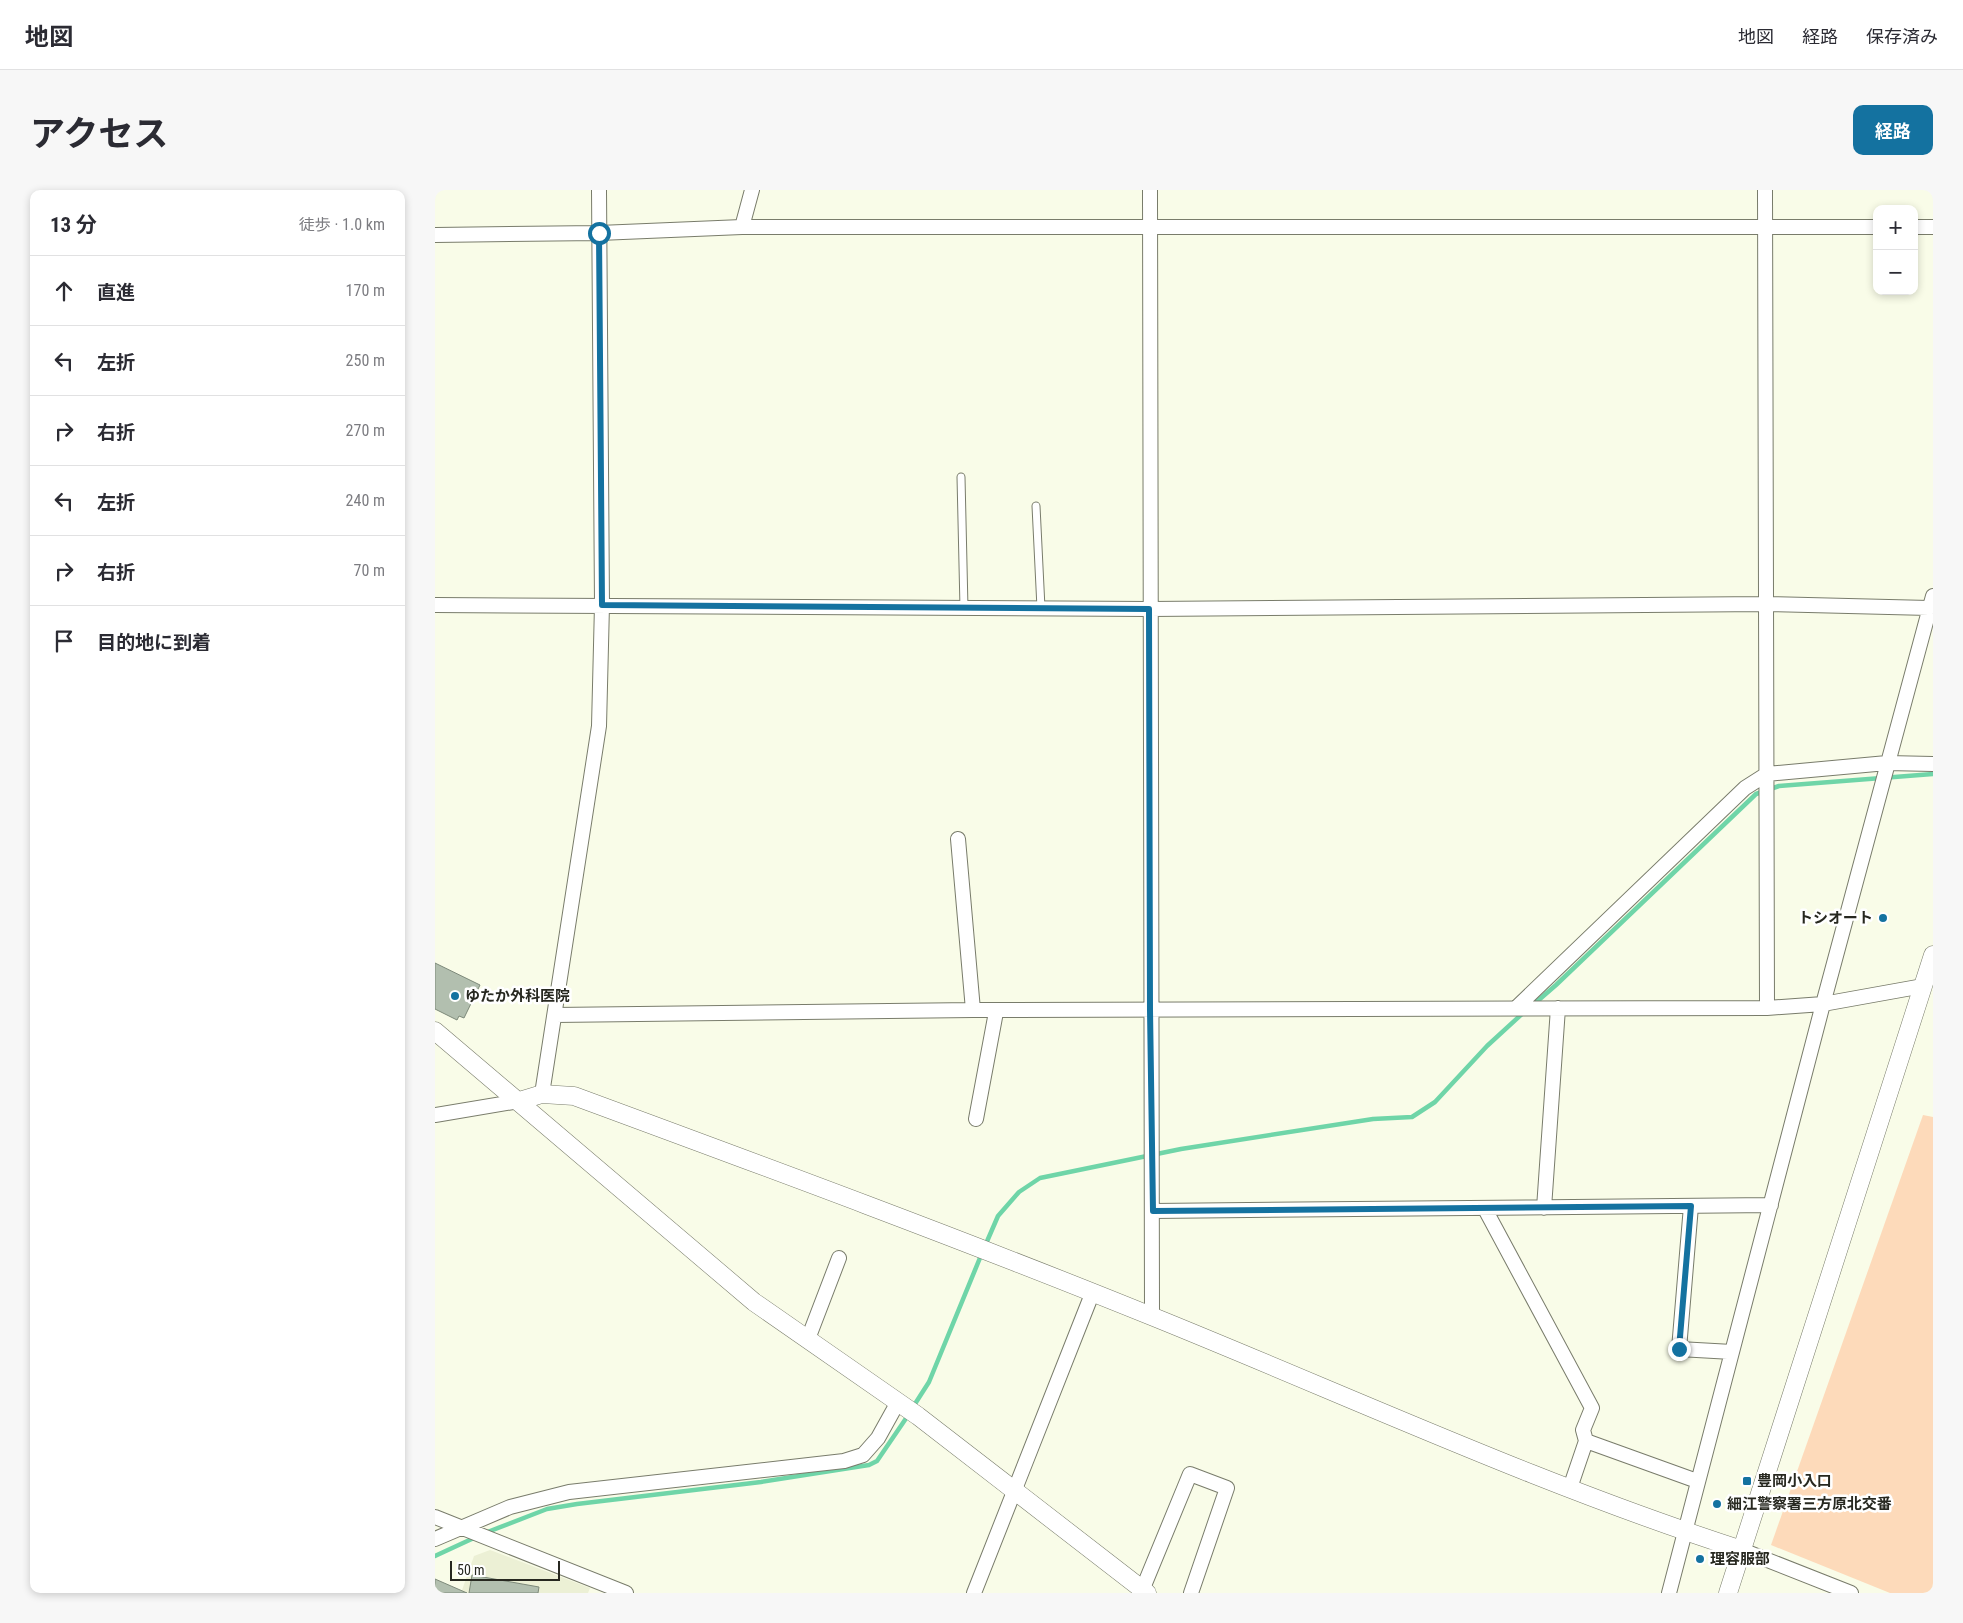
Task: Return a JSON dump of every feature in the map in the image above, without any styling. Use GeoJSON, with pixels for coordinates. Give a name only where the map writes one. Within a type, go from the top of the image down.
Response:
{"type":"FeatureCollection","features":[{"type":"Feature","properties":{"kind":"street"},"geometry":{"type":"LineString","coordinates":[[542,1094],[599,726],[602,605],[599,190]]}},
{"type":"Feature","properties":{"kind":"street"},"geometry":{"type":"LineString","coordinates":[[742,227],[752,190]]}},
{"type":"Feature","properties":{"kind":"street"},"geometry":{"type":"LineString","coordinates":[[1150,190],[1149,609],[1150,1010],[1153,1164],[1152,1316]]}},
{"type":"Feature","properties":{"kind":"street"},"geometry":{"type":"LineString","coordinates":[[1765,190],[1767,1008]]}},
{"type":"Feature","properties":{"kind":"street"},"geometry":{"type":"LineString","coordinates":[[435,235],[599,233],[742,227],[1873,227]]}},
{"type":"Feature","properties":{"kind":"street"},"geometry":{"type":"LineString","coordinates":[[1918,227],[1933,227]]}},
{"type":"Feature","properties":{"kind":"street"},"geometry":{"type":"LineString","coordinates":[[437,608],[602,605],[1149,609],[1931,602],[1683,1531],[1669,1593]]}},
{"type":"Feature","properties":{"kind":"street"},"geometry":{"type":"LineString","coordinates":[[1519,1008],[1745,788],[1767,777],[1887,766],[1933,764]]}},
{"type":"Feature","properties":{"kind":"street"},"geometry":{"type":"LineString","coordinates":[[959,839],[973,1010]]}},
{"type":"Feature","properties":{"kind":"street"},"geometry":{"type":"LineString","coordinates":[[1728,1593],[1928,989],[1933,955]]}},
{"type":"Feature","properties":{"kind":"street"},"geometry":{"type":"LineString","coordinates":[[555,1015],[973,1010],[997,1012],[1767,1008],[1823,1004],[1928,989]]}},
{"type":"Feature","properties":{"kind":"street"},"geometry":{"type":"LineString","coordinates":[[1544,1208],[1558,1008]]}},
{"type":"Feature","properties":{"kind":"street"},"geometry":{"type":"LineString","coordinates":[[976,1119],[997,1012]]}},
{"type":"Feature","properties":{"kind":"street"},"geometry":{"type":"LineString","coordinates":[[435,1031],[754,1302],[918,1416],[1143,1592],[1190,1474],[1227,1488],[1191,1593]]}},
{"type":"Feature","properties":{"kind":"street"},"geometry":{"type":"LineString","coordinates":[[435,1115],[519,1101],[542,1094],[574,1096],[984,1248],[1570,1488],[1683,1531],[1742,1550],[1851,1593]]}},
{"type":"Feature","properties":{"kind":"street"},"geometry":{"type":"LineString","coordinates":[[1153,1211],[1771,1205]]}},
{"type":"Feature","properties":{"kind":"street"},"geometry":{"type":"LineString","coordinates":[[1691,1206],[1679,1349],[1732,1352]]}},
{"type":"Feature","properties":{"kind":"street"},"geometry":{"type":"LineString","coordinates":[[1485,1209],[1592,1408],[1583,1430],[1586,1441],[1570,1488]]}},
{"type":"Feature","properties":{"kind":"street"},"geometry":{"type":"LineString","coordinates":[[808,1339],[839,1258]]}},
{"type":"Feature","properties":{"kind":"street"},"geometry":{"type":"LineString","coordinates":[[974,1593],[1093,1294]]}},
{"type":"Feature","properties":{"kind":"street"},"geometry":{"type":"LineString","coordinates":[[435,1539],[464,1529],[511,1508],[569,1492],[844,1461],[863,1455],[878,1438],[901,1404]]}},
{"type":"Feature","properties":{"kind":"street"},"geometry":{"type":"LineString","coordinates":[[1586,1441],[1697,1481]]}},
{"type":"Feature","properties":{"kind":"street"},"geometry":{"type":"LineString","coordinates":[[435,1517],[626,1593]]}},
{"type":"Feature","properties":{"kind":"lane"},"geometry":{"type":"LineString","coordinates":[[961,477],[965,608]]}},
{"type":"Feature","properties":{"kind":"lane"},"geometry":{"type":"LineString","coordinates":[[1036,506],[1041,608]]}},
{"type":"Feature","properties":{"kind":"shaded area"},"geometry":{"type":"Polygon","coordinates":[[[1923,1115],[1933,1117],[1933,1593],[1890,1593],[1771,1545],[1923,1115]]]}},
{"type":"Feature","properties":{"kind":"shaded area"},"geometry":{"type":"Polygon","coordinates":[[[490,1550],[590,1588],[588,1593],[461,1593],[474,1556],[490,1550]]]}},
{"type":"Feature","properties":{"kind":"building","name":"ゆたか外科医院"},"geometry":{"type":"Polygon","coordinates":[[[435,963],[480,985],[464,1018],[459,1016],[457,1020],[435,1009],[435,963]]]}},
{"type":"Feature","properties":{"kind":"building"},"geometry":{"type":"Polygon","coordinates":[[[472,1575],[539,1587],[538,1593],[469,1593],[472,1575]]]}},
{"type":"Feature","properties":{"kind":"building"},"geometry":{"type":"Polygon","coordinates":[[[435,1579],[467,1593],[435,1593],[435,1579]]]}},
{"type":"Feature","properties":{"kind":"waterway"},"geometry":{"type":"LineString","coordinates":[[1533,1005],[1756,794],[1779,786],[1933,774]]}},
{"type":"Feature","properties":{"kind":"waterway"},"geometry":{"type":"LineString","coordinates":[[985,1246],[998,1216],[1019,1192],[1040,1178],[1181,1149],[1373,1119],[1412,1117],[1435,1102],[1487,1046],[1523,1013]]}},
{"type":"Feature","properties":{"kind":"waterway"},"geometry":{"type":"LineString","coordinates":[[913,1407],[929,1382],[982,1253]]}},
{"type":"Feature","properties":{"kind":"waterway"},"geometry":{"type":"LineString","coordinates":[[485,1533],[547,1509],[761,1482],[869,1465],[877,1461],[909,1414]]}},
{"type":"Feature","properties":{"kind":"waterway"},"geometry":{"type":"LineString","coordinates":[[435,1556],[476,1537]]}},
{"type":"Feature","properties":{"kind":"place","name":"トシオート"},"geometry":{"type":"Point","coordinates":[1883,918]}},
{"type":"Feature","properties":{"kind":"place","name":"ゆたか外科医院"},"geometry":{"type":"Point","coordinates":[455,996]}},
{"type":"Feature","properties":{"kind":"place","name":"豊岡小入口"},"geometry":{"type":"Point","coordinates":[1747,1481]}},
{"type":"Feature","properties":{"kind":"place","name":"細江警察署三方原北交番"},"geometry":{"type":"Point","coordinates":[1717,1504]}},
{"type":"Feature","properties":{"kind":"place","name":"理容服部"},"geometry":{"type":"Point","coordinates":[1700,1559]}},
{"type":"Feature","properties":{"kind":"route"},"geometry":{"type":"LineString","coordinates":[[599,233],[602,605],[1149,609],[1150,1010],[1153,1211],[1691,1206],[1679,1349]]}}]}
